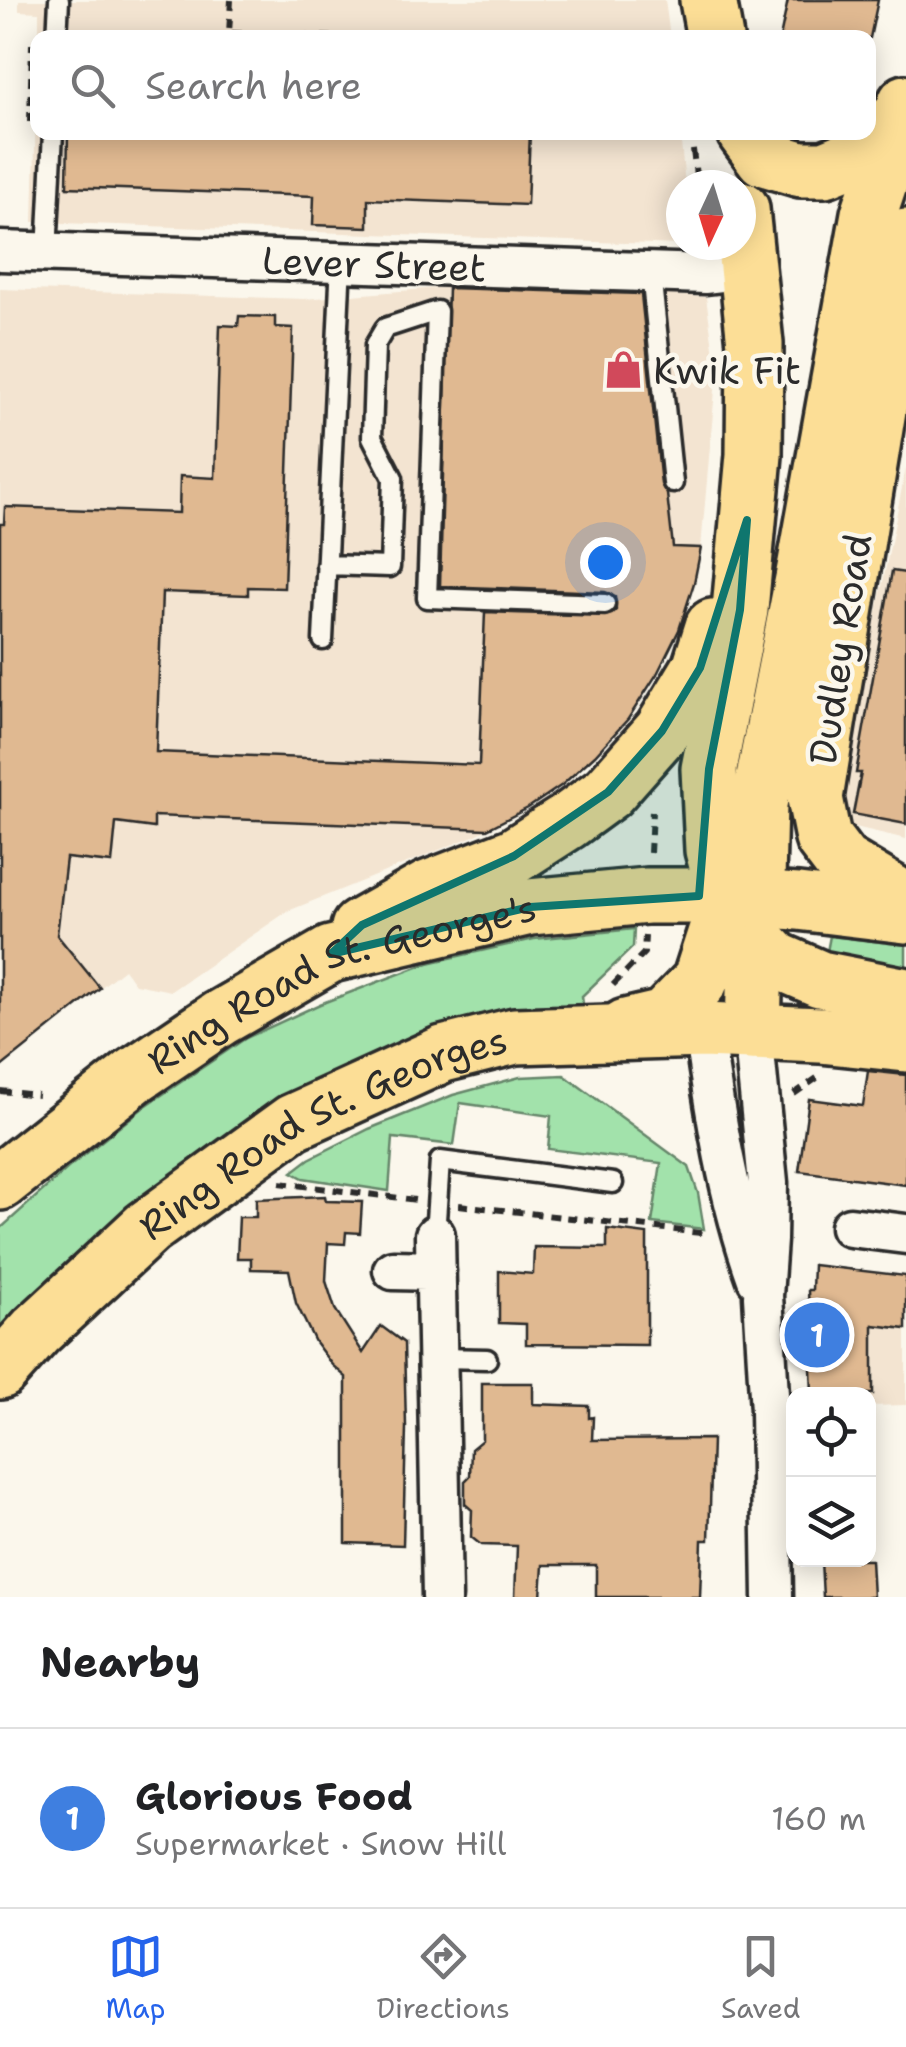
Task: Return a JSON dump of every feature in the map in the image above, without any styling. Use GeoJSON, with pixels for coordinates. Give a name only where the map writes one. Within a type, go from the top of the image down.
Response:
{"type":"FeatureCollection","features":[{"type":"Feature","properties":{"kind":"highway"},"geometry":{"type":"LineString","coordinates":[[708,0],[714,30]]}},
{"type":"Feature","properties":{"kind":"highway"},"geometry":{"type":"LineString","coordinates":[[750,140],[764,158],[801,169],[825,169],[857,156],[905,126]]}},
{"type":"Feature","properties":{"kind":"highway","name":"Dudley Road"},"geometry":{"type":"LineString","coordinates":[[719,1014],[734,908],[759,804],[806,563],[868,214],[905,126]]}},
{"type":"Feature","properties":{"kind":"highway"},"geometry":{"type":"LineString","coordinates":[[733,140],[736,170]]}},
{"type":"Feature","properties":{"kind":"highway","name":"Dudley Road"},"geometry":{"type":"LineString","coordinates":[[906,237],[815,798],[823,838],[842,862],[906,901]]}},
{"type":"Feature","properties":{"kind":"highway"},"geometry":{"type":"LineString","coordinates":[[747,260],[754,344],[754,455],[740,610],[708,768],[713,850],[734,908],[776,960],[820,979],[906,996]]}},
{"type":"Feature","properties":{"kind":"highway"},"geometry":{"type":"LineString","coordinates":[[331,954],[362,925],[412,898],[514,856],[608,792],[631,769],[662,731],[700,668],[747,520]]}},
{"type":"Feature","properties":{"kind":"highway","name":"Ring Road St. George's"},"geometry":{"type":"LineString","coordinates":[[0,1182],[134,1076],[220,1018],[331,954],[530,907],[647,896],[734,908],[798,902],[906,914]]}},
{"type":"Feature","properties":{"kind":"highway","name":"Dudley Road"},"geometry":{"type":"LineString","coordinates":[[719,1014],[734,908]]}},
{"type":"Feature","properties":{"kind":"highway","name":"Ring Road St. Georges"},"geometry":{"type":"LineString","coordinates":[[0,1370],[36,1330],[147,1228],[293,1122],[443,1054],[514,1036],[603,1032],[719,1014],[820,1034],[906,1044]]}},
{"type":"Feature","properties":{"kind":"street","name":"Lever Street"},"geometry":{"type":"LineString","coordinates":[[0,251],[706,274],[748,268]]}},
{"type":"Feature","properties":{"kind":"street"},"geometry":{"type":"LineString","coordinates":[[719,1014],[762,1114],[768,1183],[763,1296],[770,1412],[773,1597]]}},
{"type":"Feature","properties":{"kind":"street"},"geometry":{"type":"LineString","coordinates":[[719,1014],[715,1111],[742,1238],[763,1296]]}},
{"type":"Feature","properties":{"kind":"street"},"geometry":{"type":"LineString","coordinates":[[850,1227],[906,1234]]}},
{"type":"Feature","properties":{"kind":"street"},"geometry":{"type":"LineString","coordinates":[[392,1270],[436,1236]]}},
{"type":"Feature","properties":{"kind":"street"},"geometry":{"type":"LineString","coordinates":[[436,1236],[442,1597]]}},
{"type":"Feature","properties":{"kind":"lane"},"geometry":{"type":"LineString","coordinates":[[58,30],[59,0]]}},
{"type":"Feature","properties":{"kind":"lane"},"geometry":{"type":"LineString","coordinates":[[47,253],[53,140]]}},
{"type":"Feature","properties":{"kind":"lane"},"geometry":{"type":"LineString","coordinates":[[323,640],[341,262]]}},
{"type":"Feature","properties":{"kind":"lane"},"geometry":{"type":"LineString","coordinates":[[651,272],[673,483]]}},
{"type":"Feature","properties":{"kind":"lane"},"geometry":{"type":"LineString","coordinates":[[326,565],[390,567],[393,478],[372,437],[375,345],[385,328],[437,311],[427,598],[606,604]]}},
{"type":"Feature","properties":{"kind":"lane"},"geometry":{"type":"LineString","coordinates":[[436,1236],[440,1162],[613,1183]]}},
{"type":"Feature","properties":{"kind":"lane"},"geometry":{"type":"LineString","coordinates":[[439,1358],[487,1359]]}},
{"type":"Feature","properties":{"kind":"path"},"geometry":{"type":"LineString","coordinates":[[229,30],[231,0]]}},
{"type":"Feature","properties":{"kind":"path"},"geometry":{"type":"LineString","coordinates":[[692,140],[696,170]]}},
{"type":"Feature","properties":{"kind":"path"},"geometry":{"type":"LineString","coordinates":[[762,1114],[787,1113],[792,1095],[818,1078]]}},
{"type":"Feature","properties":{"kind":"path"},"geometry":{"type":"LineString","coordinates":[[0,1091],[41,1096]]}},
{"type":"Feature","properties":{"kind":"path"},"geometry":{"type":"LineString","coordinates":[[278,1183],[436,1236],[742,1238]]}},
{"type":"Feature","properties":{"kind":"highlighted area"},"geometry":{"type":"Polygon","coordinates":[[[747,520],[740,610],[709,769],[699,896],[530,907],[331,954],[362,925],[514,856],[608,792],[662,731],[700,668],[747,520]]]}},
{"type":"Feature","properties":{"kind":"shaded area"},"geometry":{"type":"Polygon","coordinates":[[[19,0],[665,0],[669,30],[39,30],[39,12],[19,11],[19,0]]]}},
{"type":"Feature","properties":{"kind":"shaded area"},"geometry":{"type":"Polygon","coordinates":[[[35,140],[681,140],[684,170],[666,170],[666,244],[33,222],[35,140]]]}},
{"type":"Feature","properties":{"kind":"shaded area"},"geometry":{"type":"Polygon","coordinates":[[[449,287],[706,297],[715,390],[701,548],[680,628],[657,674],[628,719],[595,756],[528,808],[476,835],[288,911],[171,991],[135,984],[124,969],[12,1058],[0,1057],[0,289],[304,299],[449,287]]]}},
{"type":"Feature","properties":{"kind":"shaded area"},"geometry":{"type":"Polygon","coordinates":[[[906,468],[906,839],[851,826],[835,818],[906,468]]]}},
{"type":"Feature","properties":{"kind":"shaded area"},"geometry":{"type":"Polygon","coordinates":[[[813,1265],[906,1276],[906,1405],[876,1406],[876,1387],[812,1387],[808,1290],[812,1289],[813,1265]]]}},
{"type":"Feature","properties":{"kind":"green space"},"geometry":{"type":"Polygon","coordinates":[[[634,929],[633,947],[582,996],[584,1014],[439,1036],[0,1335],[0,1229],[144,1107],[246,1038],[320,1004],[428,963],[534,939],[634,929]]]}},
{"type":"Feature","properties":{"kind":"green space"},"geometry":{"type":"Polygon","coordinates":[[[830,936],[906,945],[906,972],[826,957],[830,936]]]}},
{"type":"Feature","properties":{"kind":"green space"},"geometry":{"type":"Polygon","coordinates":[[[564,1075],[689,1167],[704,1229],[652,1223],[661,1163],[548,1149],[551,1116],[460,1103],[454,1145],[393,1138],[389,1191],[303,1178],[292,1172],[309,1159],[369,1129],[453,1095],[520,1077],[564,1075]]]}},
{"type":"Feature","properties":{"kind":"building"},"geometry":{"type":"Polygon","coordinates":[[[788,0],[878,0],[872,30],[782,30],[788,0]]]}},
{"type":"Feature","properties":{"kind":"building"},"geometry":{"type":"Polygon","coordinates":[[[68,140],[530,140],[527,205],[368,199],[368,227],[313,225],[314,196],[67,187],[68,140]]]}},
{"type":"Feature","properties":{"kind":"building"},"geometry":{"type":"Polygon","coordinates":[[[448,288],[641,294],[661,484],[667,494],[673,547],[701,548],[679,630],[657,674],[628,719],[595,755],[562,785],[487,829],[154,816],[154,828],[116,823],[112,863],[66,858],[57,935],[100,988],[0,1068],[0,524],[4,524],[5,507],[179,513],[180,476],[215,478],[220,325],[238,326],[239,316],[275,317],[275,327],[293,328],[284,588],[248,587],[248,595],[162,592],[156,752],[479,765],[485,612],[605,616],[616,610],[615,597],[605,592],[440,586],[448,288]]]}},
{"type":"Feature","properties":{"kind":"building"},"geometry":{"type":"Polygon","coordinates":[[[892,571],[906,573],[906,824],[853,814],[861,773],[856,773],[892,571]]]}},
{"type":"Feature","properties":{"kind":"building"},"geometry":{"type":"Polygon","coordinates":[[[868,1071],[906,1075],[906,1185],[799,1171],[809,1099],[863,1106],[868,1071]]]}},
{"type":"Feature","properties":{"kind":"building"},"geometry":{"type":"Polygon","coordinates":[[[325,1196],[326,1201],[362,1202],[360,1233],[346,1232],[345,1244],[328,1243],[326,1281],[335,1309],[363,1353],[381,1326],[404,1343],[403,1545],[346,1543],[346,1377],[315,1342],[296,1303],[289,1270],[251,1269],[251,1258],[237,1258],[239,1217],[256,1217],[256,1199],[325,1196]]]}},
{"type":"Feature","properties":{"kind":"building"},"geometry":{"type":"Polygon","coordinates":[[[607,1229],[647,1234],[647,1345],[526,1344],[526,1324],[499,1323],[499,1271],[533,1274],[534,1247],[607,1248],[607,1229]]]}},
{"type":"Feature","properties":{"kind":"building"},"geometry":{"type":"Polygon","coordinates":[[[813,1265],[906,1276],[906,1329],[873,1325],[873,1387],[812,1387],[808,1290],[812,1290],[813,1265]]]}},
{"type":"Feature","properties":{"kind":"building"},"geometry":{"type":"Polygon","coordinates":[[[482,1383],[533,1383],[533,1404],[589,1406],[589,1418],[593,1417],[592,1440],[712,1439],[709,1540],[702,1540],[700,1597],[596,1597],[596,1565],[543,1565],[541,1597],[515,1597],[517,1546],[481,1545],[471,1537],[472,1510],[465,1504],[471,1449],[482,1440],[482,1383]]]}},
{"type":"Feature","properties":{"kind":"building"},"geometry":{"type":"Polygon","coordinates":[[[821,1567],[871,1567],[873,1597],[823,1597],[821,1567]]]}},
{"type":"Feature","properties":{"kind":"place","name":"Kwik Fit"},"geometry":{"type":"Point","coordinates":[623,370]}},
{"type":"Feature","properties":{"kind":"place","name":"Glorious Food"},"geometry":{"type":"Point","coordinates":[817,1335]}}]}
